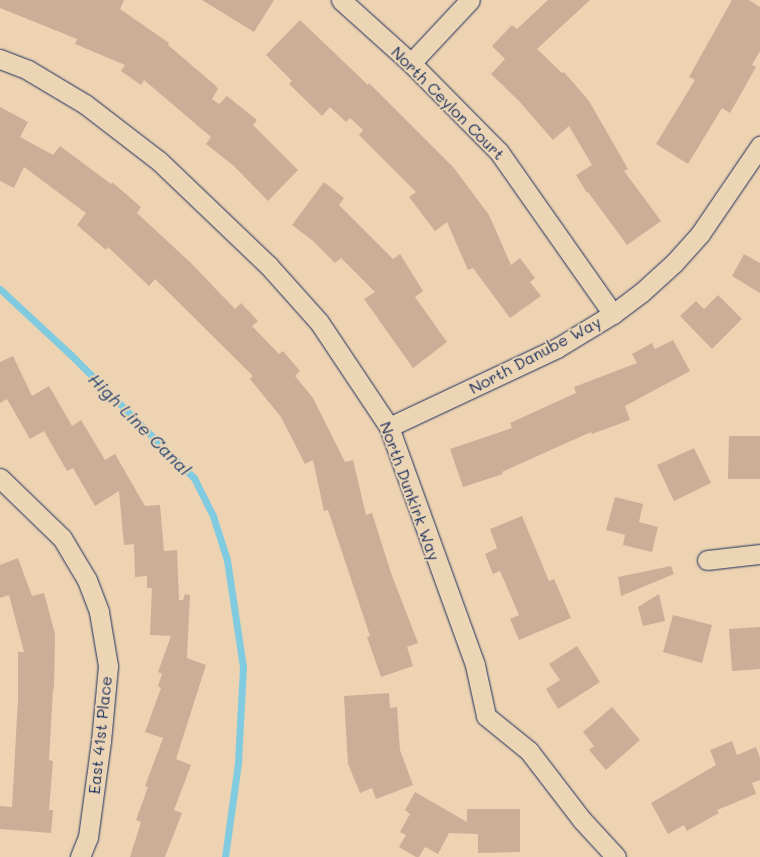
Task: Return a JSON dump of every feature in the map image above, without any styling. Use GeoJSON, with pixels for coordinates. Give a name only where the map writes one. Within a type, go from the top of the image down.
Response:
{"type":"FeatureCollection","features":[{"type":"Feature","properties":{"kind":"street","name":"North Ceylon Court"},"geometry":{"type":"LineString","coordinates":[[341,0],[411,63],[499,152],[613,314]]}},
{"type":"Feature","properties":{"kind":"street"},"geometry":{"type":"LineString","coordinates":[[411,63],[470,0]]}},
{"type":"Feature","properties":{"kind":"street","name":"North Dunkirk Way"},"geometry":{"type":"LineString","coordinates":[[0,59],[28,70],[85,104],[159,161],[268,265],[319,322],[389,427],[475,665],[486,716],[529,751],[582,820],[616,857]]}},
{"type":"Feature","properties":{"kind":"street","name":"North Danube Way"},"geometry":{"type":"LineString","coordinates":[[389,427],[557,348],[613,314],[641,293],[674,263],[700,234],[760,146]]}},
{"type":"Feature","properties":{"kind":"street","name":"East 41st Place"},"geometry":{"type":"LineString","coordinates":[[0,478],[62,538],[87,580],[99,612],[108,666],[101,741],[88,837],[80,857]]}},
{"type":"Feature","properties":{"kind":"street"},"geometry":{"type":"LineString","coordinates":[[707,560],[760,554]]}},
{"type":"Feature","properties":{"kind":"building"},"geometry":{"type":"Polygon","coordinates":[[[0,0],[124,0],[120,9],[169,43],[168,45],[215,85],[218,89],[212,99],[219,104],[227,96],[257,120],[253,125],[298,170],[268,201],[234,166],[206,144],[211,137],[144,80],[141,85],[121,71],[125,65],[75,44],[77,39],[0,8],[0,0]]]}},
{"type":"Feature","properties":{"kind":"building"},"geometry":{"type":"Polygon","coordinates":[[[202,0],[274,0],[254,32],[202,0]]]}},
{"type":"Feature","properties":{"kind":"building"},"geometry":{"type":"Polygon","coordinates":[[[548,0],[590,0],[537,49],[562,73],[564,72],[589,101],[628,169],[624,171],[661,221],[627,245],[587,193],[576,175],[592,165],[569,126],[553,140],[519,101],[491,74],[505,59],[492,46],[512,25],[517,29],[548,0]]]}},
{"type":"Feature","properties":{"kind":"building"},"geometry":{"type":"Polygon","coordinates":[[[732,0],[749,0],[760,7],[760,51],[752,65],[756,67],[730,113],[722,108],[688,164],[656,144],[695,80],[689,77],[732,0]]]}},
{"type":"Feature","properties":{"kind":"building"},"geometry":{"type":"Polygon","coordinates":[[[300,20],[368,85],[369,83],[454,168],[489,215],[511,265],[520,258],[535,278],[530,282],[541,296],[510,318],[473,268],[468,270],[447,222],[435,231],[409,197],[416,192],[359,135],[363,130],[350,118],[346,122],[330,107],[322,116],[289,84],[292,81],[266,55],[300,20]]]}},
{"type":"Feature","properties":{"kind":"building"},"geometry":{"type":"Polygon","coordinates":[[[0,107],[28,122],[20,137],[53,155],[60,146],[111,184],[112,182],[141,207],[137,213],[191,263],[235,309],[241,303],[258,321],[252,326],[279,354],[283,351],[300,371],[295,376],[313,398],[345,462],[353,460],[366,515],[372,513],[391,573],[418,643],[407,647],[413,666],[381,677],[367,637],[370,636],[328,510],[324,511],[313,460],[305,464],[281,417],[250,379],[253,376],[155,279],[149,286],[108,247],[106,250],[77,225],[86,213],[24,167],[14,188],[0,181],[0,107]]]}},
{"type":"Feature","properties":{"kind":"building"},"geometry":{"type":"Polygon","coordinates":[[[324,182],[344,198],[339,205],[393,259],[400,254],[423,291],[415,297],[447,342],[413,368],[364,299],[375,292],[341,258],[335,263],[313,241],[292,225],[324,182]]]}},
{"type":"Feature","properties":{"kind":"building"},"geometry":{"type":"Polygon","coordinates":[[[744,254],[760,263],[760,293],[732,276],[744,254]]]}},
{"type":"Feature","properties":{"kind":"building"},"geometry":{"type":"Polygon","coordinates":[[[718,295],[742,319],[712,349],[680,316],[696,301],[704,309],[718,295]]]}},
{"type":"Feature","properties":{"kind":"building"},"geometry":{"type":"Polygon","coordinates":[[[673,340],[690,371],[625,406],[630,420],[592,434],[591,432],[502,472],[503,474],[463,487],[450,449],[512,428],[510,423],[576,393],[574,387],[637,363],[632,354],[652,343],[655,349],[673,340]]]}},
{"type":"Feature","properties":{"kind":"building"},"geometry":{"type":"Polygon","coordinates":[[[13,356],[32,396],[49,386],[72,426],[81,420],[105,460],[115,454],[145,506],[160,505],[164,551],[177,550],[179,600],[183,600],[185,594],[190,595],[187,658],[206,665],[176,759],[191,765],[174,810],[182,813],[165,857],[130,857],[141,822],[136,820],[148,787],[145,786],[163,738],[145,732],[161,688],[158,686],[162,674],[158,672],[171,636],[150,635],[152,588],[147,588],[147,576],[135,577],[134,544],[124,545],[119,491],[95,506],[73,468],[67,471],[44,431],[30,439],[7,399],[0,403],[0,362],[13,356]]]}},
{"type":"Feature","properties":{"kind":"building"},"geometry":{"type":"Polygon","coordinates":[[[729,436],[760,436],[760,479],[728,479],[729,436]]]}},
{"type":"Feature","properties":{"kind":"building"},"geometry":{"type":"Polygon","coordinates":[[[694,448],[711,483],[674,501],[657,465],[694,448]]]}},
{"type":"Feature","properties":{"kind":"building"},"geometry":{"type":"Polygon","coordinates":[[[615,497],[643,504],[639,522],[658,527],[652,552],[623,545],[625,535],[606,530],[615,497]]]}},
{"type":"Feature","properties":{"kind":"building"},"geometry":{"type":"Polygon","coordinates":[[[522,516],[549,581],[554,579],[571,618],[519,640],[510,619],[519,615],[500,571],[493,574],[485,554],[497,548],[490,529],[522,516]]]}},
{"type":"Feature","properties":{"kind":"building"},"geometry":{"type":"Polygon","coordinates":[[[18,558],[32,596],[44,593],[55,634],[54,689],[49,760],[53,761],[49,810],[53,810],[51,833],[0,829],[0,806],[12,807],[18,699],[18,652],[24,652],[9,595],[0,598],[0,565],[18,558]]]}},
{"type":"Feature","properties":{"kind":"building"},"geometry":{"type":"Polygon","coordinates":[[[671,566],[674,574],[621,596],[618,577],[671,566]]]}},
{"type":"Feature","properties":{"kind":"building"},"geometry":{"type":"Polygon","coordinates":[[[659,594],[665,621],[643,626],[638,607],[659,594]]]}},
{"type":"Feature","properties":{"kind":"building"},"geometry":{"type":"Polygon","coordinates":[[[673,615],[712,625],[702,663],[663,652],[673,615]]]}},
{"type":"Feature","properties":{"kind":"building"},"geometry":{"type":"Polygon","coordinates":[[[760,627],[760,669],[732,671],[729,629],[760,627]]]}},
{"type":"Feature","properties":{"kind":"building"},"geometry":{"type":"Polygon","coordinates":[[[577,646],[600,682],[558,709],[546,689],[560,680],[549,664],[577,646]]]}},
{"type":"Feature","properties":{"kind":"building"},"geometry":{"type":"Polygon","coordinates":[[[389,693],[390,708],[397,707],[400,750],[413,785],[376,799],[372,788],[360,793],[348,764],[344,696],[389,693]]]}},
{"type":"Feature","properties":{"kind":"building"},"geometry":{"type":"Polygon","coordinates":[[[612,707],[640,740],[606,770],[589,750],[594,746],[583,732],[612,707]]]}},
{"type":"Feature","properties":{"kind":"building"},"geometry":{"type":"Polygon","coordinates":[[[732,741],[737,755],[756,747],[760,758],[760,780],[752,783],[756,794],[717,810],[719,813],[687,831],[684,825],[668,834],[651,803],[716,765],[710,750],[732,741]]]}},
{"type":"Feature","properties":{"kind":"building"},"geometry":{"type":"Polygon","coordinates":[[[415,792],[467,822],[467,809],[520,809],[520,852],[478,853],[478,834],[449,833],[438,854],[425,847],[419,857],[416,857],[399,847],[406,835],[400,832],[410,814],[405,810],[415,792]]]}},
{"type":"Feature","properties":{"kind":"waterway","name":"High Line Canal"},"geometry":{"type":"LineString","coordinates":[[0,289],[70,354],[194,478],[213,516],[227,560],[243,667],[238,763],[225,857]]}}]}
